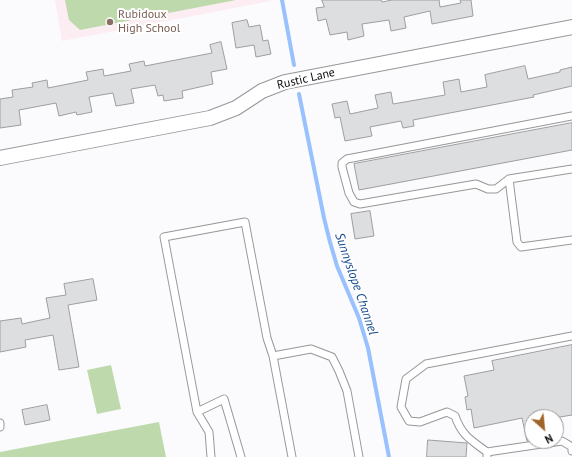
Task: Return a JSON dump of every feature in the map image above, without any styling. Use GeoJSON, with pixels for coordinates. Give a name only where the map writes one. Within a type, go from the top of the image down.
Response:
{"type":"FeatureCollection","features":[{"type":"Feature","properties":{"kind":"street","name":"Rustic Lane"},"geometry":{"type":"LineString","coordinates":[[0,158],[210,118],[236,108],[262,91],[292,81],[572,27]]}},
{"type":"Feature","properties":{"kind":"lane"},"geometry":{"type":"LineString","coordinates":[[572,116],[347,159],[342,163],[349,194],[354,202],[360,204],[476,184],[488,189],[496,190],[508,179],[572,169]]}},
{"type":"Feature","properties":{"kind":"lane"},"geometry":{"type":"LineString","coordinates":[[508,179],[517,242],[521,247],[572,240]]}},
{"type":"Feature","properties":{"kind":"lane"},"geometry":{"type":"LineString","coordinates":[[211,457],[209,432],[198,412],[164,237],[245,222],[292,457]]}},
{"type":"Feature","properties":{"kind":"lane"},"geometry":{"type":"LineString","coordinates":[[524,448],[487,455],[466,436],[459,427],[455,416],[447,412],[420,422],[409,421],[402,407],[406,378],[426,364],[572,336]]}},
{"type":"Feature","properties":{"kind":"lane"},"geometry":{"type":"LineString","coordinates":[[273,356],[311,349],[332,357],[347,391],[358,457]]}},
{"type":"Feature","properties":{"kind":"lane"},"geometry":{"type":"LineString","coordinates":[[198,412],[224,399],[241,457]]}},
{"type":"Feature","properties":{"kind":"lane"},"geometry":{"type":"LineString","coordinates":[[0,423],[0,428]]}},
{"type":"Feature","properties":{"kind":"lane"},"geometry":{"type":"LineString","coordinates":[[564,442],[572,447],[572,451]]}},
{"type":"Feature","properties":{"kind":"shaded area","name":"Rubidoux High School"},"geometry":{"type":"Polygon","coordinates":[[[55,0],[270,0],[271,1],[62,41],[55,0]]]}},
{"type":"Feature","properties":{"kind":"green space"},"geometry":{"type":"Polygon","coordinates":[[[65,0],[236,0],[80,30],[69,20],[65,0]]]}},
{"type":"Feature","properties":{"kind":"green space"},"geometry":{"type":"Polygon","coordinates":[[[111,365],[121,409],[97,414],[87,370],[111,365]]]}},
{"type":"Feature","properties":{"kind":"green space"},"geometry":{"type":"Polygon","coordinates":[[[159,422],[166,457],[0,457],[0,452],[159,422]]]}},
{"type":"Feature","properties":{"kind":"building"},"geometry":{"type":"Polygon","coordinates":[[[322,0],[381,0],[382,2],[392,0],[439,0],[440,7],[461,3],[460,0],[471,0],[473,16],[432,24],[430,11],[404,17],[406,28],[391,31],[389,20],[362,24],[364,36],[348,40],[347,32],[330,35],[326,19],[318,21],[316,8],[324,7],[322,0]]]}},
{"type":"Feature","properties":{"kind":"building"},"geometry":{"type":"Polygon","coordinates":[[[247,20],[249,27],[260,25],[263,41],[268,40],[271,54],[256,57],[254,45],[236,48],[232,23],[247,20]]]}},
{"type":"Feature","properties":{"kind":"building"},"geometry":{"type":"Polygon","coordinates":[[[221,42],[227,69],[211,72],[213,84],[182,91],[183,98],[164,101],[163,95],[158,96],[155,85],[131,89],[134,103],[116,106],[113,93],[89,97],[92,112],[77,115],[76,112],[59,116],[56,103],[19,110],[21,125],[0,128],[0,99],[13,97],[12,90],[33,87],[32,83],[47,80],[48,88],[88,80],[86,72],[103,69],[104,76],[131,71],[129,64],[144,61],[145,66],[212,53],[210,45],[221,42]]]}},
{"type":"Feature","properties":{"kind":"building"},"geometry":{"type":"Polygon","coordinates":[[[525,66],[528,79],[560,72],[560,70],[572,67],[572,86],[533,95],[534,97],[413,120],[414,126],[403,128],[401,121],[370,127],[372,136],[345,141],[340,117],[335,118],[332,104],[347,101],[350,114],[378,108],[375,95],[391,92],[393,104],[445,95],[443,82],[459,79],[461,92],[487,87],[485,75],[525,66]]]}},
{"type":"Feature","properties":{"kind":"building"},"geometry":{"type":"Polygon","coordinates":[[[572,123],[572,150],[359,190],[354,164],[572,123]]]}},
{"type":"Feature","properties":{"kind":"building"},"geometry":{"type":"Polygon","coordinates":[[[370,211],[374,236],[355,239],[351,214],[370,211]]]}},
{"type":"Feature","properties":{"kind":"building"},"geometry":{"type":"Polygon","coordinates":[[[93,279],[97,300],[68,305],[79,367],[59,370],[53,335],[25,340],[26,347],[0,352],[0,321],[21,318],[22,324],[50,318],[46,298],[66,295],[64,284],[93,279]]]}},
{"type":"Feature","properties":{"kind":"building"},"geometry":{"type":"Polygon","coordinates":[[[572,345],[572,415],[564,416],[564,409],[524,409],[524,427],[522,418],[474,428],[471,409],[467,410],[465,397],[468,396],[464,376],[494,370],[492,361],[572,345]]]}},
{"type":"Feature","properties":{"kind":"building"},"geometry":{"type":"Polygon","coordinates":[[[47,405],[50,420],[25,425],[22,410],[47,405]]]}},
{"type":"Feature","properties":{"kind":"building"},"geometry":{"type":"Polygon","coordinates":[[[428,440],[467,443],[466,457],[427,457],[428,440]]]}},
{"type":"Feature","properties":{"kind":"waterway","name":"Sunnyslope Channel"},"geometry":{"type":"LineString","coordinates":[[282,0],[294,65]]}},
{"type":"Feature","properties":{"kind":"waterway","name":"Sunnyslope Channel"},"geometry":{"type":"LineString","coordinates":[[299,94],[330,242],[337,266],[359,318],[368,348],[389,457]]}},
{"type":"Feature","properties":{"kind":"place","name":"Rubidoux High School"},"geometry":{"type":"Point","coordinates":[110,22]}}]}
